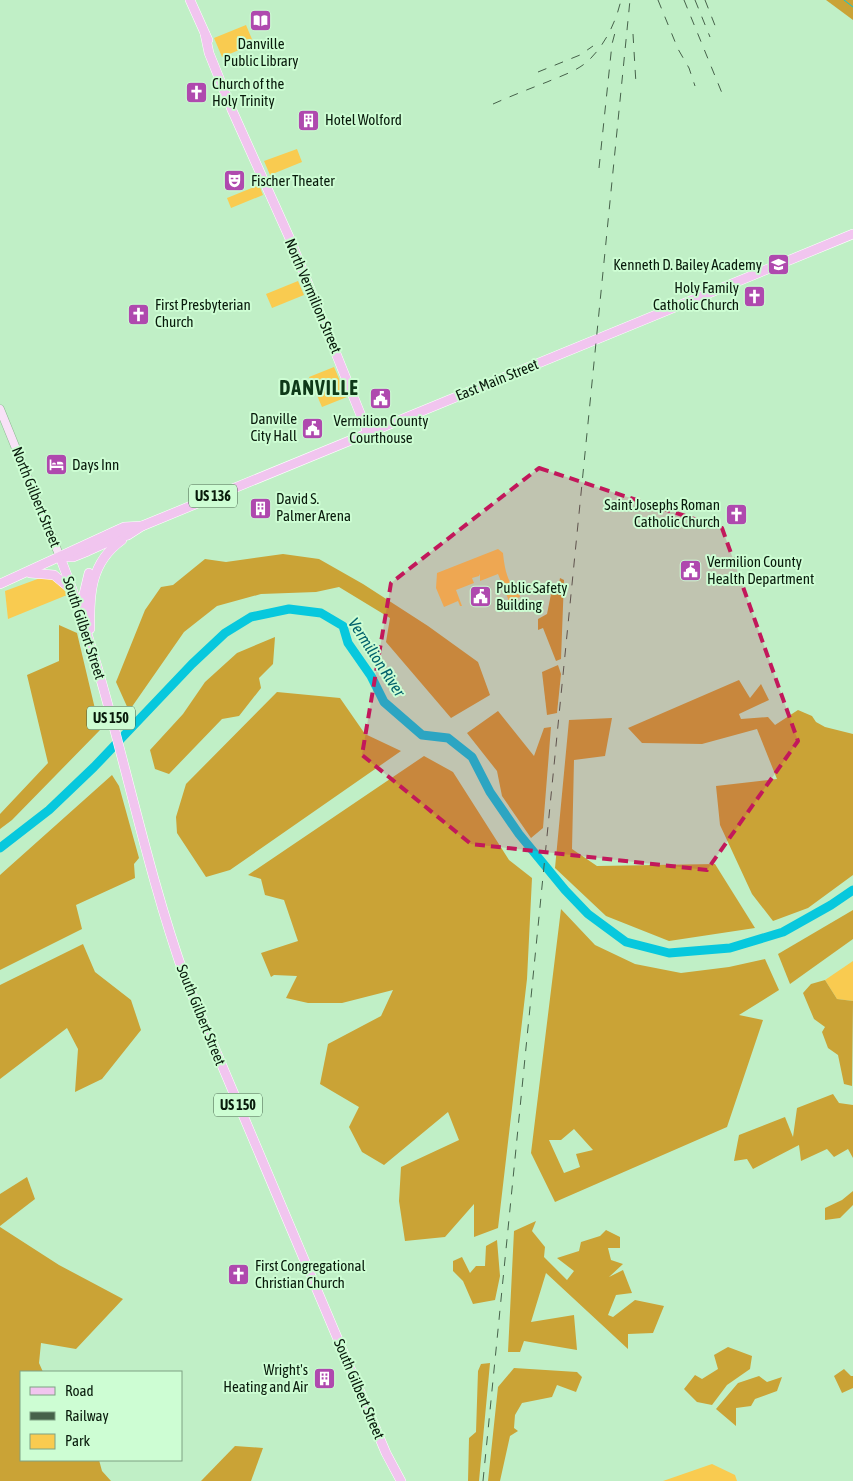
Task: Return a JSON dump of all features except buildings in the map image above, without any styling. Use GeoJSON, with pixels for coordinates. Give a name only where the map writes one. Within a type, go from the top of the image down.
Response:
{"type":"FeatureCollection","features":[{"type":"Feature","properties":{"kind":"main road","name":"North Vermilion Street"},"geometry":{"type":"LineString","coordinates":[[190,0],[205,34],[209,52],[232,110],[249,150],[256,160],[368,433]]}},
{"type":"Feature","properties":{"kind":"main road","name":"East Main Street"},"geometry":{"type":"LineString","coordinates":[[60,557],[73,557],[128,535],[142,526],[853,234]]}},
{"type":"Feature","properties":{"kind":"main road","name":"North Gilbert Street"},"geometry":{"type":"LineString","coordinates":[[0,409],[60,557]]}},
{"type":"Feature","properties":{"kind":"main road","name":"East Main Street"},"geometry":{"type":"LineString","coordinates":[[60,557],[70,550],[124,527],[142,526]]}},
{"type":"Feature","properties":{"kind":"main road"},"geometry":{"type":"LineString","coordinates":[[86,616],[82,602],[90,572],[103,549],[126,531],[142,526]]}},
{"type":"Feature","properties":{"kind":"main road"},"geometry":{"type":"LineString","coordinates":[[86,616],[98,566],[112,547],[128,535]]}},
{"type":"Feature","properties":{"kind":"main road"},"geometry":{"type":"LineString","coordinates":[[0,584],[60,557]]}},
{"type":"Feature","properties":{"kind":"main road","name":"South Gilbert Street"},"geometry":{"type":"LineString","coordinates":[[60,557],[86,616],[90,641],[138,819],[162,906],[185,978],[388,1458],[396,1481]]}},
{"type":"Feature","properties":{"kind":"main road"},"geometry":{"type":"LineString","coordinates":[[28,572],[54,575],[74,592]]}},
{"type":"Feature","properties":{"kind":"main road","name":"South Gilbert Street"},"geometry":{"type":"LineString","coordinates":[[388,1458],[401,1481]]}},
{"type":"Feature","properties":{"kind":"highlighted area"},"geometry":{"type":"Polygon","coordinates":[[[539,468],[722,528],[798,741],[707,870],[471,844],[362,755],[391,583],[539,468]]]}},
{"type":"Feature","properties":{"kind":"green space"},"geometry":{"type":"Polygon","coordinates":[[[246,25],[254,44],[222,57],[214,38],[246,25]]]}},
{"type":"Feature","properties":{"kind":"green space"},"geometry":{"type":"Polygon","coordinates":[[[297,149],[302,162],[270,175],[264,161],[297,149]]]}},
{"type":"Feature","properties":{"kind":"green space"},"geometry":{"type":"Polygon","coordinates":[[[259,185],[263,195],[231,208],[227,198],[259,185]]]}},
{"type":"Feature","properties":{"kind":"green space"},"geometry":{"type":"Polygon","coordinates":[[[298,281],[304,295],[272,308],[266,294],[298,281]]]}},
{"type":"Feature","properties":{"kind":"green space"},"geometry":{"type":"Polygon","coordinates":[[[334,367],[347,397],[322,407],[309,377],[334,367]]]}},
{"type":"Feature","properties":{"kind":"green space"},"geometry":{"type":"Polygon","coordinates":[[[498,549],[503,553],[505,569],[509,580],[519,592],[520,597],[509,601],[498,574],[480,581],[480,574],[472,578],[474,583],[456,590],[462,606],[460,606],[458,601],[444,607],[436,588],[437,573],[498,549]]]}},
{"type":"Feature","properties":{"kind":"green space"},"geometry":{"type":"Polygon","coordinates":[[[43,577],[58,583],[67,595],[8,619],[5,591],[43,577]]]}},
{"type":"Feature","properties":{"kind":"green space"},"geometry":{"type":"Polygon","coordinates":[[[853,961],[853,1001],[837,999],[825,980],[853,961]]]}},
{"type":"Feature","properties":{"kind":"green space"},"geometry":{"type":"Polygon","coordinates":[[[712,1464],[735,1475],[737,1481],[663,1481],[712,1464]]]}},
{"type":"Feature","properties":{"kind":"shaded area"},"geometry":{"type":"Polygon","coordinates":[[[826,0],[853,0],[853,20],[826,0]]]}},
{"type":"Feature","properties":{"kind":"shaded area"},"geometry":{"type":"Polygon","coordinates":[[[283,554],[319,559],[363,584],[428,626],[478,662],[490,695],[451,718],[386,642],[390,618],[339,587],[316,592],[261,594],[217,606],[184,632],[129,711],[116,682],[145,610],[161,587],[173,585],[205,559],[226,562],[283,554]]]}},
{"type":"Feature","properties":{"kind":"shaded area"},"geometry":{"type":"Polygon","coordinates":[[[560,578],[564,580],[561,659],[556,661],[543,628],[538,630],[538,619],[547,614],[551,594],[550,589],[559,583],[560,578]]]}},
{"type":"Feature","properties":{"kind":"shaded area"},"geometry":{"type":"Polygon","coordinates":[[[59,625],[77,633],[100,730],[12,820],[0,829],[0,814],[48,763],[27,675],[59,661],[59,625]]]}},
{"type":"Feature","properties":{"kind":"shaded area"},"geometry":{"type":"Polygon","coordinates":[[[275,637],[273,664],[259,678],[261,688],[239,716],[222,719],[169,774],[155,769],[150,750],[183,714],[205,682],[237,653],[275,637]]]}},
{"type":"Feature","properties":{"kind":"shaded area"},"geometry":{"type":"Polygon","coordinates":[[[558,665],[561,674],[557,713],[547,715],[542,672],[558,665]]]}},
{"type":"Feature","properties":{"kind":"shaded area"},"geometry":{"type":"Polygon","coordinates":[[[739,680],[750,698],[761,684],[769,700],[739,714],[741,719],[768,717],[775,725],[798,710],[812,716],[816,722],[825,727],[853,734],[853,875],[808,908],[773,921],[752,894],[720,825],[716,786],[777,779],[757,729],[702,744],[642,743],[628,728],[739,680]]]}},
{"type":"Feature","properties":{"kind":"shaded area"},"geometry":{"type":"Polygon","coordinates":[[[277,692],[340,698],[365,734],[401,751],[230,870],[206,877],[177,833],[176,817],[186,784],[277,692]]]}},
{"type":"Feature","properties":{"kind":"shaded area"},"geometry":{"type":"Polygon","coordinates":[[[498,711],[534,756],[544,728],[551,727],[543,828],[531,838],[502,796],[497,771],[467,733],[498,711]]]}},
{"type":"Feature","properties":{"kind":"shaded area"},"geometry":{"type":"Polygon","coordinates":[[[612,718],[605,756],[574,760],[572,849],[597,866],[715,864],[755,928],[669,941],[606,916],[555,868],[569,720],[612,718]]]}},
{"type":"Feature","properties":{"kind":"shaded area"},"geometry":{"type":"Polygon","coordinates":[[[424,756],[453,772],[509,860],[532,878],[527,979],[498,1228],[474,1237],[474,1204],[445,1237],[405,1241],[399,1201],[401,1167],[459,1140],[448,1112],[384,1165],[362,1152],[349,1127],[359,1107],[320,1084],[328,1044],[381,1016],[393,990],[342,1003],[308,1003],[286,998],[297,976],[274,975],[271,977],[261,953],[298,941],[284,900],[265,895],[261,879],[248,875],[424,756]]]}},
{"type":"Feature","properties":{"kind":"shaded area"},"geometry":{"type":"Polygon","coordinates":[[[112,775],[119,786],[139,858],[134,864],[135,878],[76,905],[82,929],[0,970],[0,875],[112,775]]]}},
{"type":"Feature","properties":{"kind":"shaded area"},"geometry":{"type":"Polygon","coordinates":[[[561,909],[595,945],[635,964],[681,973],[729,967],[765,959],[779,990],[739,1015],[763,1020],[727,1127],[555,1202],[531,1153],[561,909]],[[574,1129],[561,1140],[549,1140],[564,1173],[580,1167],[576,1154],[593,1150],[574,1129]]]}},
{"type":"Feature","properties":{"kind":"shaded area"},"geometry":{"type":"Polygon","coordinates":[[[853,910],[853,939],[790,984],[778,954],[853,910]]]}},
{"type":"Feature","properties":{"kind":"shaded area"},"geometry":{"type":"Polygon","coordinates":[[[83,944],[95,972],[131,1000],[141,1030],[102,1079],[75,1092],[78,1049],[67,1028],[0,1079],[0,985],[83,944]]]}},
{"type":"Feature","properties":{"kind":"shaded area"},"geometry":{"type":"Polygon","coordinates":[[[825,980],[837,999],[853,1001],[852,1086],[844,1084],[838,1055],[828,1048],[822,1032],[825,1027],[814,1019],[803,993],[811,984],[825,980]]]}},
{"type":"Feature","properties":{"kind":"shaded area"},"geometry":{"type":"Polygon","coordinates":[[[833,1094],[839,1103],[853,1105],[853,1158],[848,1149],[834,1157],[827,1149],[801,1161],[799,1145],[753,1169],[747,1159],[734,1161],[739,1135],[785,1117],[793,1137],[797,1108],[833,1094]]]}},
{"type":"Feature","properties":{"kind":"shaded area"},"geometry":{"type":"Polygon","coordinates":[[[27,1177],[35,1199],[0,1226],[0,1194],[27,1177]]]}},
{"type":"Feature","properties":{"kind":"shaded area"},"geometry":{"type":"Polygon","coordinates":[[[853,1191],[853,1205],[840,1218],[825,1220],[825,1208],[842,1200],[853,1191]]]}},
{"type":"Feature","properties":{"kind":"shaded area"},"geometry":{"type":"Polygon","coordinates":[[[536,1221],[532,1231],[545,1247],[544,1257],[567,1280],[574,1271],[557,1258],[579,1251],[581,1242],[600,1236],[606,1230],[620,1237],[620,1248],[608,1248],[611,1260],[623,1264],[609,1277],[623,1270],[632,1293],[616,1295],[608,1315],[613,1317],[635,1300],[664,1306],[653,1333],[628,1334],[628,1349],[546,1273],[531,1322],[574,1315],[577,1350],[524,1341],[520,1352],[508,1352],[514,1231],[536,1221]]]}},
{"type":"Feature","properties":{"kind":"shaded area"},"geometry":{"type":"Polygon","coordinates":[[[0,1227],[59,1265],[123,1299],[76,1349],[41,1343],[39,1363],[43,1371],[20,1371],[20,1461],[99,1461],[102,1471],[111,1481],[0,1481],[0,1227]]]}},
{"type":"Feature","properties":{"kind":"shaded area"},"geometry":{"type":"Polygon","coordinates":[[[497,1240],[500,1276],[495,1300],[473,1304],[463,1281],[453,1271],[453,1261],[462,1257],[470,1273],[476,1266],[485,1266],[486,1246],[497,1240]]]}},
{"type":"Feature","properties":{"kind":"shaded area"},"geometry":{"type":"Polygon","coordinates":[[[728,1347],[752,1356],[750,1369],[727,1385],[712,1405],[697,1402],[684,1389],[695,1375],[702,1379],[718,1369],[714,1355],[728,1347]]]}},
{"type":"Feature","properties":{"kind":"shaded area"},"geometry":{"type":"Polygon","coordinates":[[[490,1363],[479,1481],[468,1481],[469,1438],[476,1432],[478,1371],[481,1364],[490,1363]]]}},
{"type":"Feature","properties":{"kind":"shaded area"},"geometry":{"type":"Polygon","coordinates":[[[514,1368],[577,1372],[582,1377],[576,1392],[557,1385],[552,1397],[522,1403],[515,1415],[514,1428],[518,1431],[510,1436],[500,1481],[488,1481],[498,1387],[514,1368]]]}},
{"type":"Feature","properties":{"kind":"shaded area"},"geometry":{"type":"Polygon","coordinates":[[[844,1369],[853,1376],[853,1388],[842,1393],[834,1376],[844,1369]]]}},
{"type":"Feature","properties":{"kind":"shaded area"},"geometry":{"type":"Polygon","coordinates":[[[759,1376],[767,1382],[782,1377],[777,1391],[755,1399],[751,1406],[736,1408],[736,1426],[716,1409],[738,1383],[759,1376]]]}},
{"type":"Feature","properties":{"kind":"shaded area"},"geometry":{"type":"Polygon","coordinates":[[[235,1446],[263,1448],[251,1481],[201,1481],[235,1446]]]}},
{"type":"Feature","properties":{"kind":"waterway"},"geometry":{"type":"LineString","coordinates":[[844,0],[853,7]]}},
{"type":"Feature","properties":{"kind":"waterway","name":"Vermilion River"},"geometry":{"type":"LineString","coordinates":[[0,848],[49,810],[94,767],[192,664],[225,633],[251,617],[289,609],[321,613],[343,626],[348,643],[371,676],[384,702],[422,735],[448,738],[472,757],[490,792],[519,834],[565,890],[588,914],[626,942],[669,953],[730,948],[783,932],[831,905],[853,890]]}},
{"type":"Feature","properties":{"kind":"railway"},"geometry":{"type":"LineString","coordinates":[[493,104],[569,73],[588,61],[600,48],[609,33],[621,0]]}},
{"type":"Feature","properties":{"kind":"railway"},"geometry":{"type":"LineString","coordinates":[[483,1481],[630,0]]}},
{"type":"Feature","properties":{"kind":"railway"},"geometry":{"type":"LineString","coordinates":[[658,0],[678,49],[689,68],[695,86]]}},
{"type":"Feature","properties":{"kind":"railway"},"geometry":{"type":"LineString","coordinates":[[684,0],[724,98]]}},
{"type":"Feature","properties":{"kind":"railway"},"geometry":{"type":"LineString","coordinates":[[695,0],[710,37]]}},
{"type":"Feature","properties":{"kind":"railway"},"geometry":{"type":"LineString","coordinates":[[705,0],[716,28]]}},
{"type":"Feature","properties":{"kind":"railway"},"geometry":{"type":"LineString","coordinates":[[599,168],[612,44],[616,29]]}},
{"type":"Feature","properties":{"kind":"railway"},"geometry":{"type":"LineString","coordinates":[[633,34],[636,84]]}},
{"type":"Feature","properties":{"kind":"railway"},"geometry":{"type":"LineString","coordinates":[[538,72],[580,55],[593,46]]}},
{"type":"Feature","properties":{"kind":"place","name":"Danville Public Library"},"geometry":{"type":"Point","coordinates":[261,21]}},
{"type":"Feature","properties":{"kind":"place","name":"Church of the Holy Trinity"},"geometry":{"type":"Point","coordinates":[196,93]}},
{"type":"Feature","properties":{"kind":"place","name":"Hotel Wolford"},"geometry":{"type":"Point","coordinates":[309,120]}},
{"type":"Feature","properties":{"kind":"place","name":"Fischer Theater"},"geometry":{"type":"Point","coordinates":[235,181]}},
{"type":"Feature","properties":{"kind":"place","name":"Kenneth D. Bailey Academy"},"geometry":{"type":"Point","coordinates":[778,265]}},
{"type":"Feature","properties":{"kind":"place","name":"Holy Family Catholic Church"},"geometry":{"type":"Point","coordinates":[755,297]}},
{"type":"Feature","properties":{"kind":"place","name":"First Presbyterian Church"},"geometry":{"type":"Point","coordinates":[139,314]}},
{"type":"Feature","properties":{"kind":"place","name":"Vermilion County Courthouse"},"geometry":{"type":"Point","coordinates":[381,398]}},
{"type":"Feature","properties":{"kind":"place","name":"Danville City Hall"},"geometry":{"type":"Point","coordinates":[313,428]}},
{"type":"Feature","properties":{"kind":"place","name":"Days Inn"},"geometry":{"type":"Point","coordinates":[56,465]}},
{"type":"Feature","properties":{"kind":"place","name":"David S. Palmer Arena"},"geometry":{"type":"Point","coordinates":[260,508]}},
{"type":"Feature","properties":{"kind":"place","name":"Saint Josephs Roman Catholic Church"},"geometry":{"type":"Point","coordinates":[736,514]}},
{"type":"Feature","properties":{"kind":"place","name":"Vermilion County Health Department"},"geometry":{"type":"Point","coordinates":[691,571]}},
{"type":"Feature","properties":{"kind":"place","name":"Public Safety Building"},"geometry":{"type":"Point","coordinates":[480,597]}},
{"type":"Feature","properties":{"kind":"place","name":"First Congregational Christian Church"},"geometry":{"type":"Point","coordinates":[239,1275]}},
{"type":"Feature","properties":{"kind":"place","name":"Wright's Heating and Air"},"geometry":{"type":"Point","coordinates":[324,1379]}},
{"type":"Feature","properties":{"kind":"district","name":"DANVILLE"},"geometry":{"type":"Point","coordinates":[319,388]}}]}
